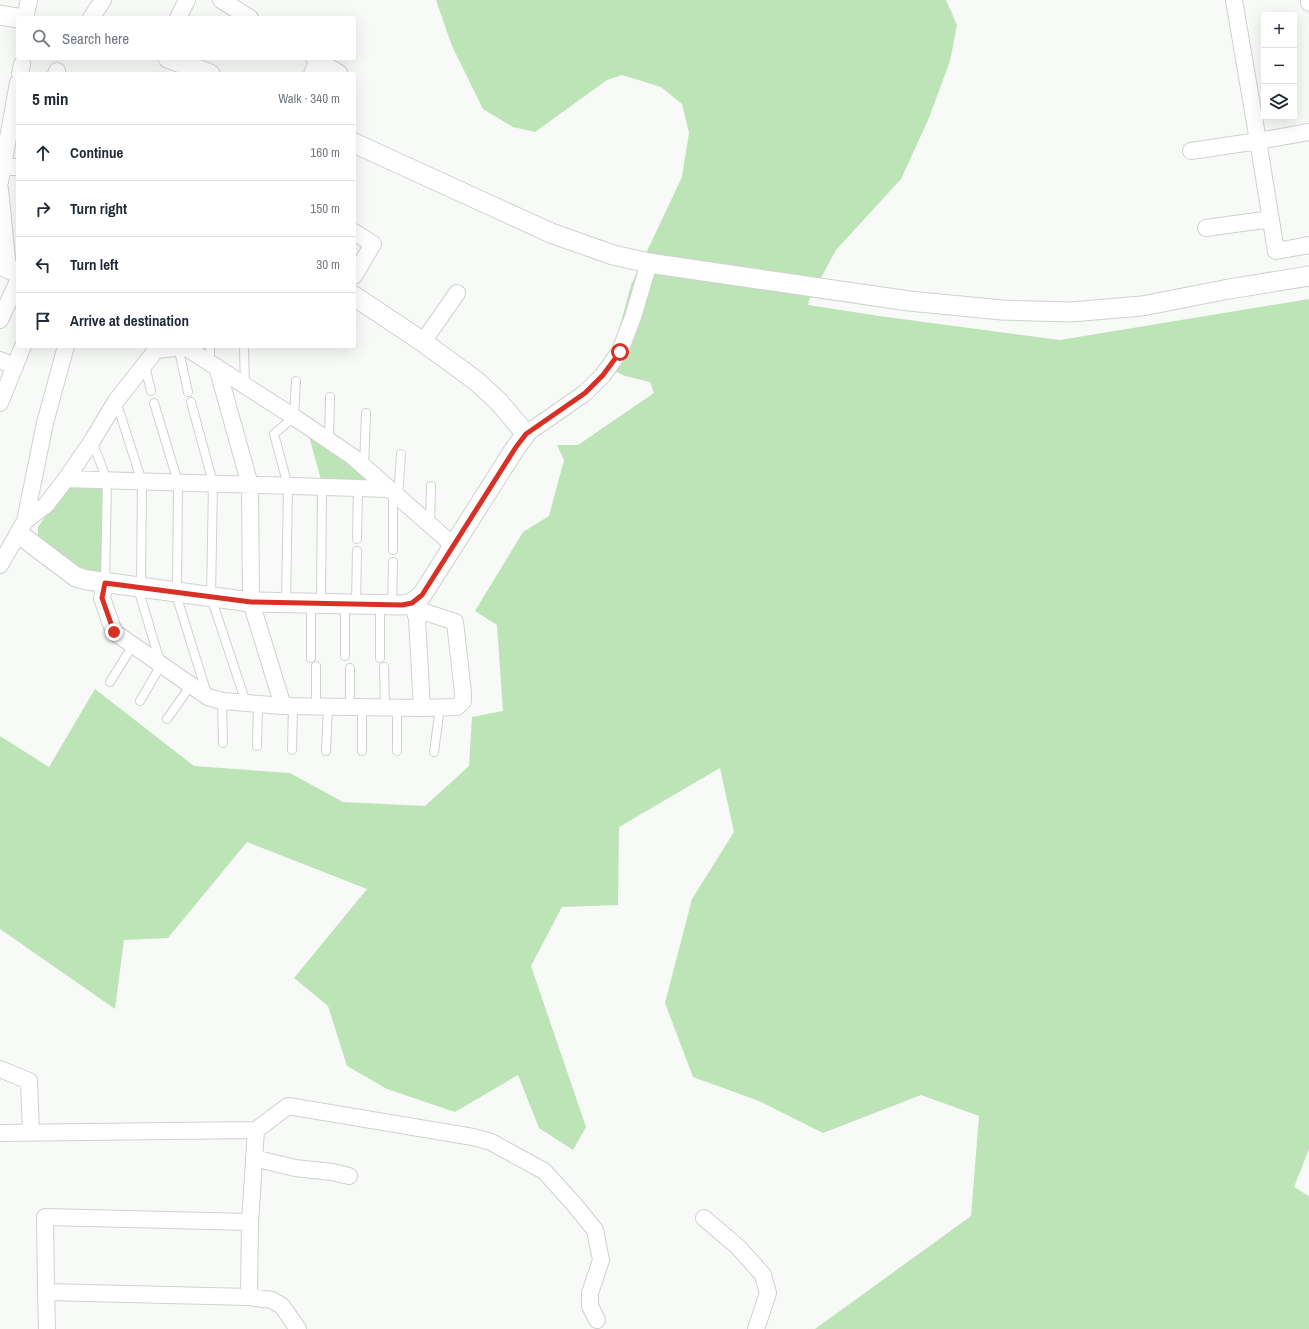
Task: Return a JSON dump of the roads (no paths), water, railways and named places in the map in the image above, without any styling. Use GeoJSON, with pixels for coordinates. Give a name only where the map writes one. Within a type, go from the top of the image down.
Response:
{"type":"FeatureCollection","features":[{"type":"Feature","properties":{"kind":"street"},"geometry":{"type":"LineString","coordinates":[[25,16],[29,0]]}},
{"type":"Feature","properties":{"kind":"street"},"geometry":{"type":"LineString","coordinates":[[92,16],[102,0]]}},
{"type":"Feature","properties":{"kind":"street"},"geometry":{"type":"LineString","coordinates":[[179,16],[187,0]]}},
{"type":"Feature","properties":{"kind":"street"},"geometry":{"type":"LineString","coordinates":[[221,0],[247,16]]}},
{"type":"Feature","properties":{"kind":"street"},"geometry":{"type":"LineString","coordinates":[[1234,0],[1276,251],[1309,245]]}},
{"type":"Feature","properties":{"kind":"street"},"geometry":{"type":"LineString","coordinates":[[0,15],[16,18]]}},
{"type":"Feature","properties":{"kind":"street"},"geometry":{"type":"LineString","coordinates":[[173,60],[205,72]]}},
{"type":"Feature","properties":{"kind":"street"},"geometry":{"type":"LineString","coordinates":[[315,64],[336,72]]}},
{"type":"Feature","properties":{"kind":"street"},"geometry":{"type":"LineString","coordinates":[[7,172],[10,121],[16,92]]}},
{"type":"Feature","properties":{"kind":"street"},"geometry":{"type":"LineString","coordinates":[[1191,151],[1309,132]]}},
{"type":"Feature","properties":{"kind":"street"},"geometry":{"type":"LineString","coordinates":[[356,144],[551,233],[613,255],[649,263],[909,301],[1002,310],[1071,312],[1142,306],[1229,289],[1309,276]]}},
{"type":"Feature","properties":{"kind":"street"},"geometry":{"type":"LineString","coordinates":[[0,189],[11,272],[0,320]]}},
{"type":"Feature","properties":{"kind":"street"},"geometry":{"type":"LineString","coordinates":[[1206,228],[1271,219]]}},
{"type":"Feature","properties":{"kind":"street"},"geometry":{"type":"LineString","coordinates":[[356,233],[373,244],[356,273]]}},
{"type":"Feature","properties":{"kind":"street"},"geometry":{"type":"LineString","coordinates":[[22,528],[76,577],[105,583],[251,602],[386,605],[412,603],[422,595],[516,447],[526,434],[585,393],[603,375],[620,352],[633,317],[649,263]]}},
{"type":"Feature","properties":{"kind":"street"},"geometry":{"type":"LineString","coordinates":[[423,342],[457,293]]}},
{"type":"Feature","properties":{"kind":"street"},"geometry":{"type":"LineString","coordinates":[[356,297],[423,342],[475,380],[499,402],[526,434]]}},
{"type":"Feature","properties":{"kind":"street"},"geometry":{"type":"LineString","coordinates":[[0,403],[22,348]]}},
{"type":"Feature","properties":{"kind":"street"},"geometry":{"type":"LineString","coordinates":[[22,528],[45,423],[65,348]]}},
{"type":"Feature","properties":{"kind":"street"},"geometry":{"type":"LineString","coordinates":[[0,565],[22,528],[46,505],[66,479],[92,441],[116,400],[145,366],[156,350],[171,348]]}},
{"type":"Feature","properties":{"kind":"street"},"geometry":{"type":"LineString","coordinates":[[187,348],[353,457],[453,545]]}},
{"type":"Feature","properties":{"kind":"street"},"geometry":{"type":"LineString","coordinates":[[0,360],[15,367]]}},
{"type":"Feature","properties":{"kind":"street"},"geometry":{"type":"LineString","coordinates":[[213,364],[250,485],[251,602],[288,706]]}},
{"type":"Feature","properties":{"kind":"street"},"geometry":{"type":"LineString","coordinates":[[66,479],[358,488],[393,493]]}},
{"type":"Feature","properties":{"kind":"street"},"geometry":{"type":"LineString","coordinates":[[105,583],[102,598],[114,632],[191,685],[215,699],[288,706],[391,708],[457,707],[463,701],[455,622],[425,612],[412,603]]}},
{"type":"Feature","properties":{"kind":"street"},"geometry":{"type":"LineString","coordinates":[[412,603],[417,619],[422,708]]}},
{"type":"Feature","properties":{"kind":"street"},"geometry":{"type":"LineString","coordinates":[[0,1070],[29,1080],[31,1132]]}},
{"type":"Feature","properties":{"kind":"street"},"geometry":{"type":"LineString","coordinates":[[0,1133],[256,1130],[288,1106],[473,1137],[491,1142],[544,1172],[573,1203],[595,1230],[601,1260],[590,1293],[590,1306],[597,1320]]}},
{"type":"Feature","properties":{"kind":"street"},"geometry":{"type":"LineString","coordinates":[[249,1297],[250,1222],[256,1130]]}},
{"type":"Feature","properties":{"kind":"street"},"geometry":{"type":"LineString","coordinates":[[254,1158],[295,1168],[332,1172],[349,1176]]}},
{"type":"Feature","properties":{"kind":"street"},"geometry":{"type":"LineString","coordinates":[[47,1329],[45,1217],[250,1222]]}},
{"type":"Feature","properties":{"kind":"street"},"geometry":{"type":"LineString","coordinates":[[704,1218],[738,1247],[763,1275],[768,1293],[756,1329]]}},
{"type":"Feature","properties":{"kind":"street"},"geometry":{"type":"LineString","coordinates":[[46,1292],[249,1297],[272,1300],[282,1306],[298,1329]]}},
{"type":"Feature","properties":{"kind":"lane"},"geometry":{"type":"LineString","coordinates":[[178,348],[188,392]]}},
{"type":"Feature","properties":{"kind":"lane"},"geometry":{"type":"LineString","coordinates":[[210,348],[213,364]]}},
{"type":"Feature","properties":{"kind":"lane"},"geometry":{"type":"LineString","coordinates":[[244,350],[244,385]]}},
{"type":"Feature","properties":{"kind":"lane"},"geometry":{"type":"LineString","coordinates":[[145,366],[152,391]]}},
{"type":"Feature","properties":{"kind":"lane"},"geometry":{"type":"LineString","coordinates":[[286,603],[288,486],[274,434],[294,417],[296,381]]}},
{"type":"Feature","properties":{"kind":"lane"},"geometry":{"type":"LineString","coordinates":[[329,440],[330,398]]}},
{"type":"Feature","properties":{"kind":"lane"},"geometry":{"type":"LineString","coordinates":[[116,400],[142,482],[140,596],[161,665],[140,701]]}},
{"type":"Feature","properties":{"kind":"lane"},"geometry":{"type":"LineString","coordinates":[[191,402],[214,484],[211,597],[252,703],[257,746]]}},
{"type":"Feature","properties":{"kind":"lane"},"geometry":{"type":"LineString","coordinates":[[154,403],[178,482],[176,592],[178,601],[215,699],[223,743]]}},
{"type":"Feature","properties":{"kind":"lane"},"geometry":{"type":"LineString","coordinates":[[364,466],[366,413]]}},
{"type":"Feature","properties":{"kind":"lane"},"geometry":{"type":"LineString","coordinates":[[92,441],[102,471],[107,480],[105,583]]}},
{"type":"Feature","properties":{"kind":"lane"},"geometry":{"type":"LineString","coordinates":[[392,550],[393,493],[401,454]]}},
{"type":"Feature","properties":{"kind":"lane"},"geometry":{"type":"LineString","coordinates":[[430,525],[431,486]]}},
{"type":"Feature","properties":{"kind":"lane"},"geometry":{"type":"LineString","coordinates":[[311,658],[316,603],[322,487]]}},
{"type":"Feature","properties":{"kind":"lane"},"geometry":{"type":"LineString","coordinates":[[357,539],[358,488]]}},
{"type":"Feature","properties":{"kind":"lane"},"geometry":{"type":"LineString","coordinates":[[345,656],[357,551]]}},
{"type":"Feature","properties":{"kind":"lane"},"geometry":{"type":"LineString","coordinates":[[380,658],[392,562]]}},
{"type":"Feature","properties":{"kind":"lane"},"geometry":{"type":"LineString","coordinates":[[110,682],[133,645]]}},
{"type":"Feature","properties":{"kind":"lane"},"geometry":{"type":"LineString","coordinates":[[316,666],[322,706],[326,751]]}},
{"type":"Feature","properties":{"kind":"lane"},"geometry":{"type":"LineString","coordinates":[[384,667],[397,751]]}},
{"type":"Feature","properties":{"kind":"lane"},"geometry":{"type":"LineString","coordinates":[[350,668],[362,751]]}},
{"type":"Feature","properties":{"kind":"lane"},"geometry":{"type":"LineString","coordinates":[[167,719],[191,685]]}},
{"type":"Feature","properties":{"kind":"lane"},"geometry":{"type":"LineString","coordinates":[[288,706],[292,750]]}},
{"type":"Feature","properties":{"kind":"lane"},"geometry":{"type":"LineString","coordinates":[[434,752],[440,707]]}}]}
